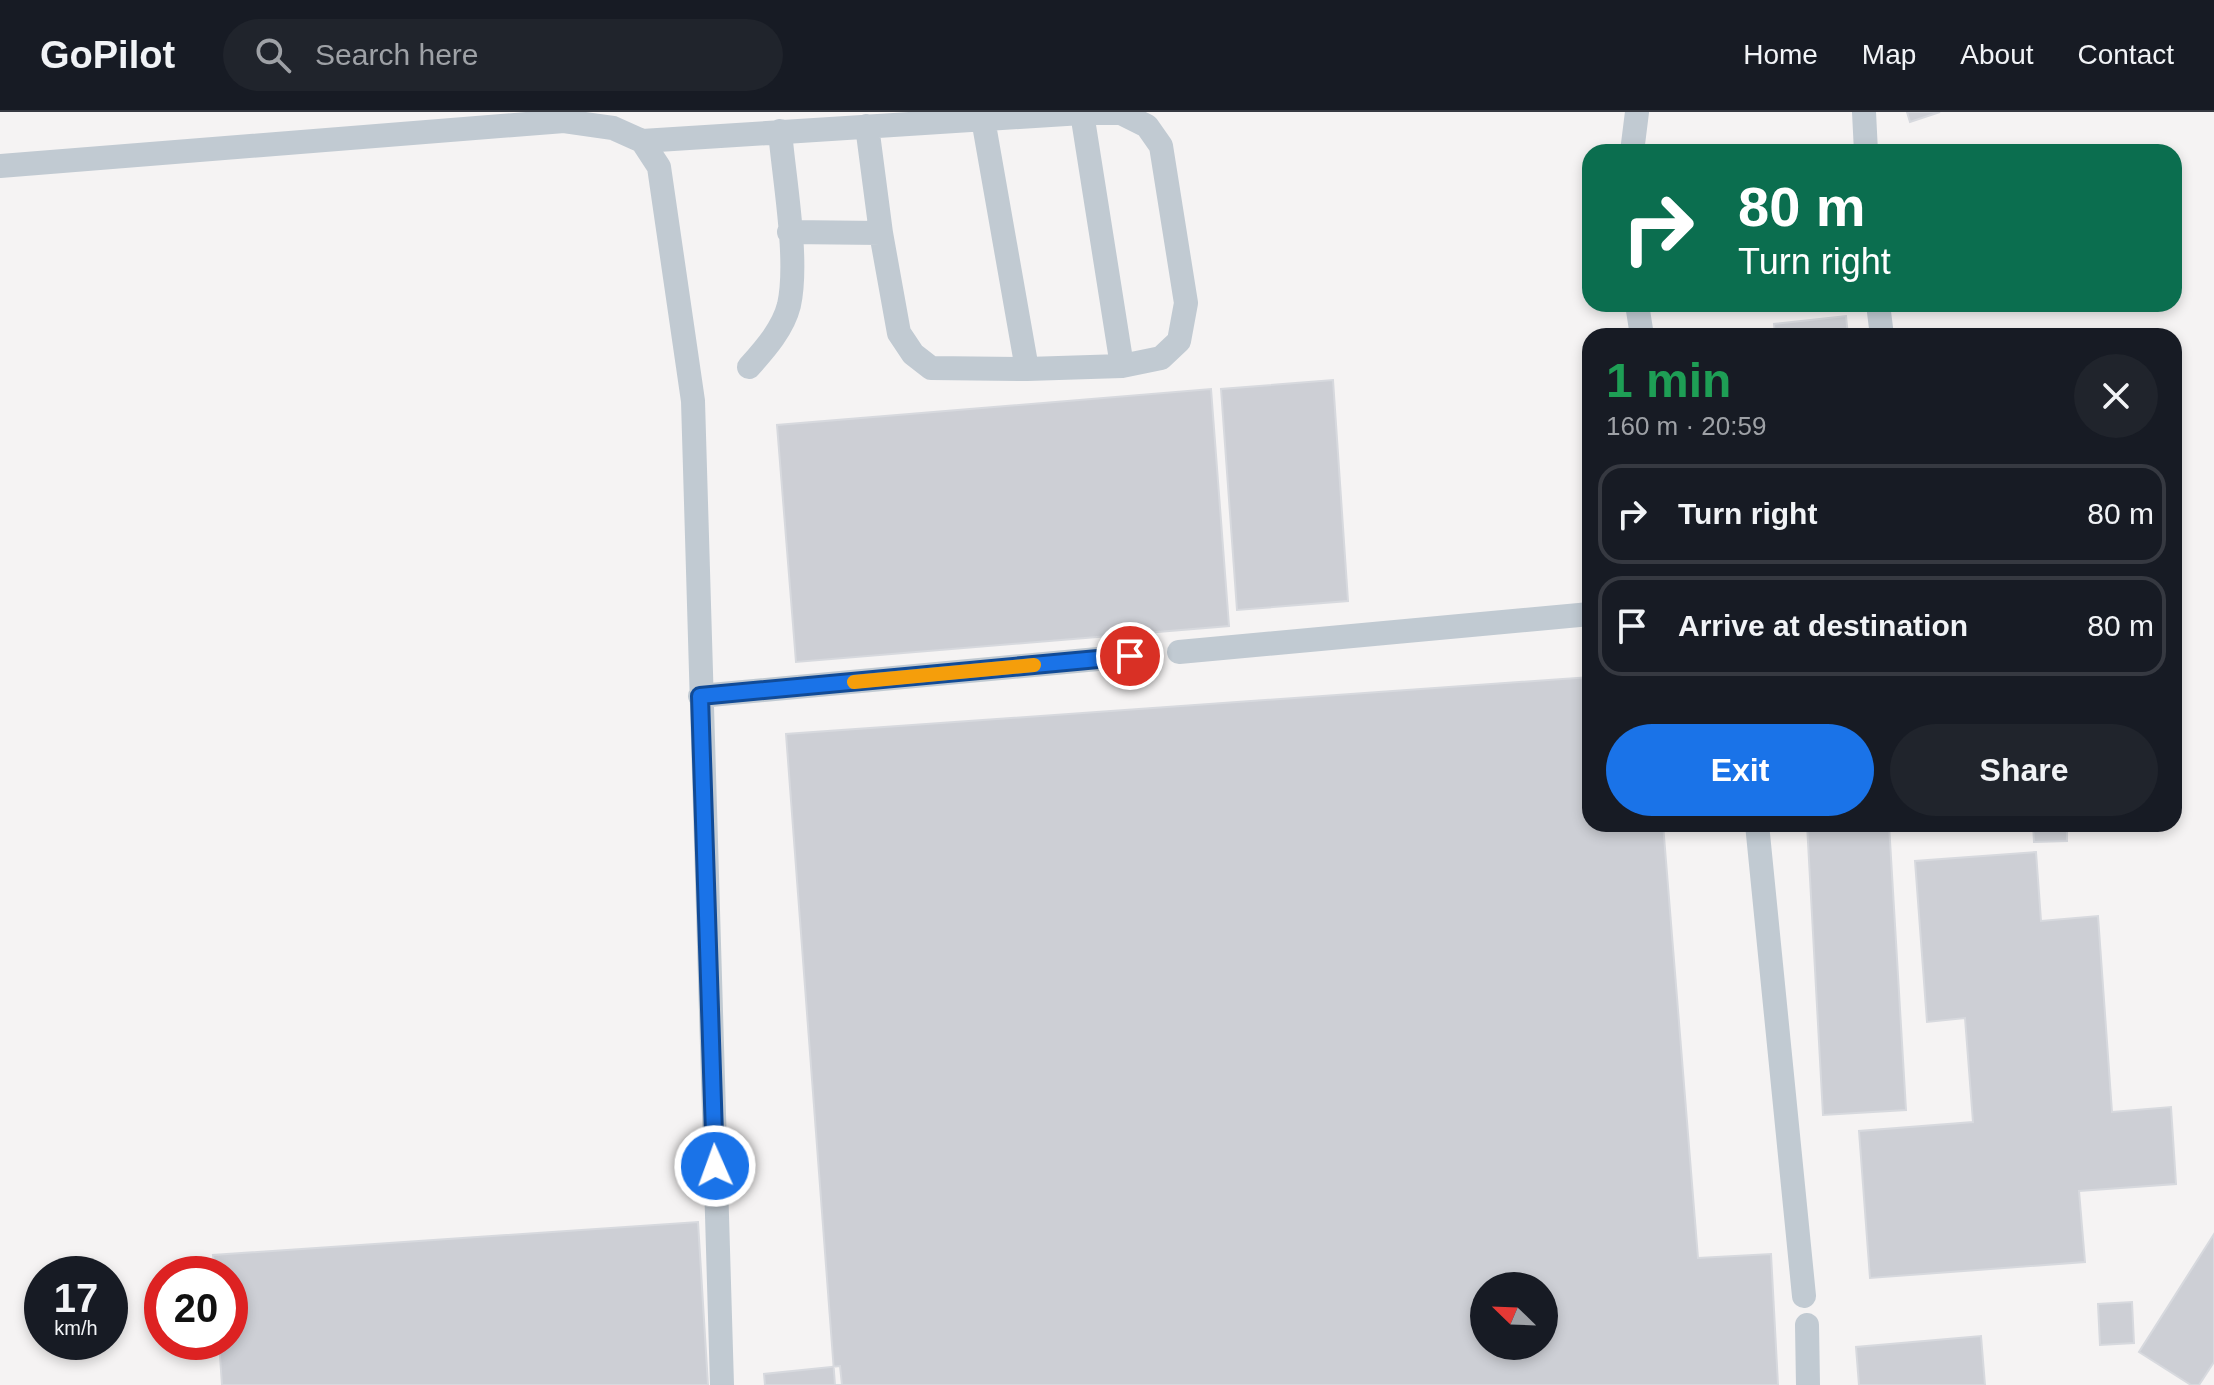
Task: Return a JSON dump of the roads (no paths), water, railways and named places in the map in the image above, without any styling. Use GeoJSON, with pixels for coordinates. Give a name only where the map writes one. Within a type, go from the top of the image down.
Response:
{"type":"FeatureCollection","features":[{"type":"Feature","properties":{"kind":"lane"},"geometry":{"type":"LineString","coordinates":[[1633,144],[1637,112]]}},
{"type":"Feature","properties":{"kind":"lane"},"geometry":{"type":"LineString","coordinates":[[1864,112],[1866,144]]}},
{"type":"Feature","properties":{"kind":"lane"},"geometry":{"type":"LineString","coordinates":[[1082,113],[1122,366]]}},
{"type":"Feature","properties":{"kind":"lane"},"geometry":{"type":"LineString","coordinates":[[0,166],[564,121],[613,128],[642,141],[780,131],[1082,113],[1121,113],[1147,126],[1161,146],[1186,303],[1179,341],[1161,358],[1122,366],[931,368],[913,354],[899,333],[881,233],[867,126]]}},
{"type":"Feature","properties":{"kind":"lane"},"geometry":{"type":"LineString","coordinates":[[983,119],[1027,369]]}},
{"type":"Feature","properties":{"kind":"lane"},"geometry":{"type":"LineString","coordinates":[[749,367],[772,341],[789,306],[793,266],[780,131]]}},
{"type":"Feature","properties":{"kind":"lane"},"geometry":{"type":"LineString","coordinates":[[642,141],[659,167],[693,401],[722,1385]]}},
{"type":"Feature","properties":{"kind":"lane"},"geometry":{"type":"LineString","coordinates":[[789,232],[881,233]]}},
{"type":"Feature","properties":{"kind":"lane"},"geometry":{"type":"LineString","coordinates":[[1179,652],[1582,615]]}},
{"type":"Feature","properties":{"kind":"lane"},"geometry":{"type":"LineString","coordinates":[[700,696],[1130,656]]}},
{"type":"Feature","properties":{"kind":"lane"},"geometry":{"type":"LineString","coordinates":[[1758,832],[1804,1296]]}},
{"type":"Feature","properties":{"kind":"lane"},"geometry":{"type":"LineString","coordinates":[[1807,1325],[1808,1385]]}}]}
